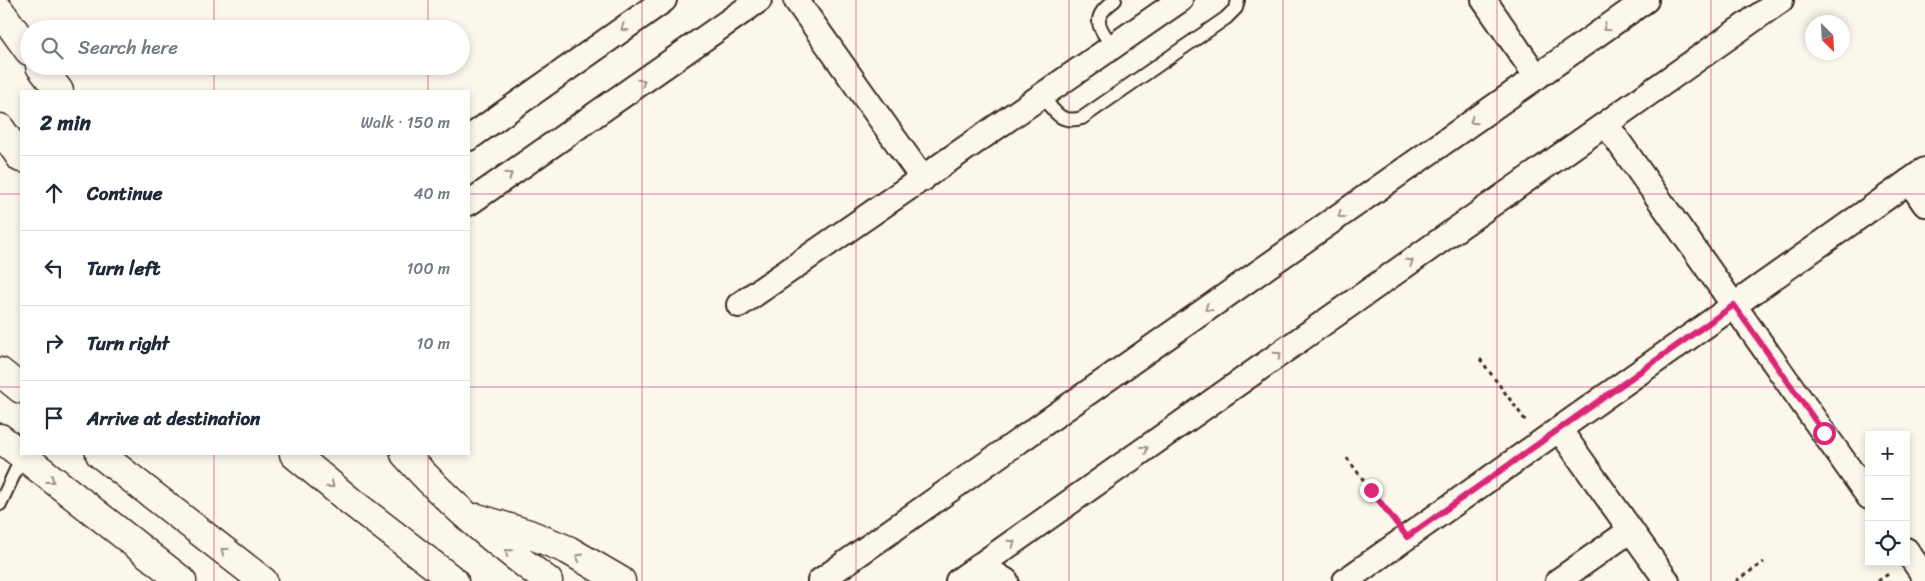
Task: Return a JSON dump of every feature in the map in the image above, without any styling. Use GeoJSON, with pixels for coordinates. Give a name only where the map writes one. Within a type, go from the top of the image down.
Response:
{"type":"FeatureCollection","features":[{"type":"Feature","properties":{"kind":"main road"},"geometry":{"type":"LineString","coordinates":[[0,11],[20,39]]}},
{"type":"Feature","properties":{"kind":"main road"},"geometry":{"type":"LineString","coordinates":[[47,75],[58,90]]}},
{"type":"Feature","properties":{"kind":"main road"},"geometry":{"type":"LineString","coordinates":[[0,128],[20,157]]}},
{"type":"Feature","properties":{"kind":"main road"},"geometry":{"type":"LineString","coordinates":[[0,372],[20,388]]}},
{"type":"Feature","properties":{"kind":"main road"},"geometry":{"type":"LineString","coordinates":[[0,438],[182,581]]}},
{"type":"Feature","properties":{"kind":"main road"},"geometry":{"type":"LineString","coordinates":[[101,455],[263,581]]}},
{"type":"Feature","properties":{"kind":"main road"},"geometry":{"type":"LineString","coordinates":[[295,455],[348,500],[454,581]]}},
{"type":"Feature","properties":{"kind":"main road"},"geometry":{"type":"LineString","coordinates":[[409,458],[461,512],[512,555],[548,581]]}},
{"type":"Feature","properties":{"kind":"main road"},"geometry":{"type":"LineString","coordinates":[[461,512],[492,524],[529,534],[560,547],[621,581]]}},
{"type":"Feature","properties":{"kind":"street"},"geometry":{"type":"LineString","coordinates":[[470,137],[664,0]]}},
{"type":"Feature","properties":{"kind":"street"},"geometry":{"type":"LineString","coordinates":[[470,202],[759,0]]}},
{"type":"Feature","properties":{"kind":"street"},"geometry":{"type":"LineString","coordinates":[[796,0],[923,178]]}},
{"type":"Feature","properties":{"kind":"street"},"geometry":{"type":"LineString","coordinates":[[739,305],[1180,0]]}},
{"type":"Feature","properties":{"kind":"street"},"geometry":{"type":"LineString","coordinates":[[1484,0],[1537,77]]}},
{"type":"Feature","properties":{"kind":"street"},"geometry":{"type":"LineString","coordinates":[[821,580],[1646,0]]}},
{"type":"Feature","properties":{"kind":"street"},"geometry":{"type":"LineString","coordinates":[[958,581],[1781,0]]}},
{"type":"Feature","properties":{"kind":"street"},"geometry":{"type":"LineString","coordinates":[[1606,124],[1865,491]]}},
{"type":"Feature","properties":{"kind":"street"},"geometry":{"type":"LineString","coordinates":[[1345,581],[1917,175],[1925,204]]}},
{"type":"Feature","properties":{"kind":"street"},"geometry":{"type":"LineString","coordinates":[[1551,435],[1631,530],[1667,581]]}},
{"type":"Feature","properties":{"kind":"street"},"geometry":{"type":"LineString","coordinates":[[1571,578],[1631,530]]}},
{"type":"Feature","properties":{"kind":"street"},"geometry":{"type":"LineString","coordinates":[[1910,556],[1925,577]]}},
{"type":"Feature","properties":{"kind":"street"},"geometry":{"type":"LineString","coordinates":[[980,565],[1006,581]]}},
{"type":"Feature","properties":{"kind":"lane"},"geometry":{"type":"LineString","coordinates":[[1113,47],[1102,32],[1098,22],[1101,12],[1115,0]]}},
{"type":"Feature","properties":{"kind":"lane"},"geometry":{"type":"LineString","coordinates":[[1042,96],[1058,116],[1065,120],[1082,118],[1226,18],[1236,8],[1238,0]]}},
{"type":"Feature","properties":{"kind":"lane"},"geometry":{"type":"LineString","coordinates":[[0,504],[22,457]]}},
{"type":"Feature","properties":{"kind":"path"},"geometry":{"type":"LineString","coordinates":[[1480,359],[1551,435]]}},
{"type":"Feature","properties":{"kind":"path"},"geometry":{"type":"LineString","coordinates":[[1347,458],[1407,537]]}},
{"type":"Feature","properties":{"kind":"path"},"geometry":{"type":"LineString","coordinates":[[1736,581],[1764,562]]}},
{"type":"Feature","properties":{"kind":"route"},"geometry":{"type":"LineString","coordinates":[[1371,490],[1407,537],[1734,305],[1824,433]]}}]}
